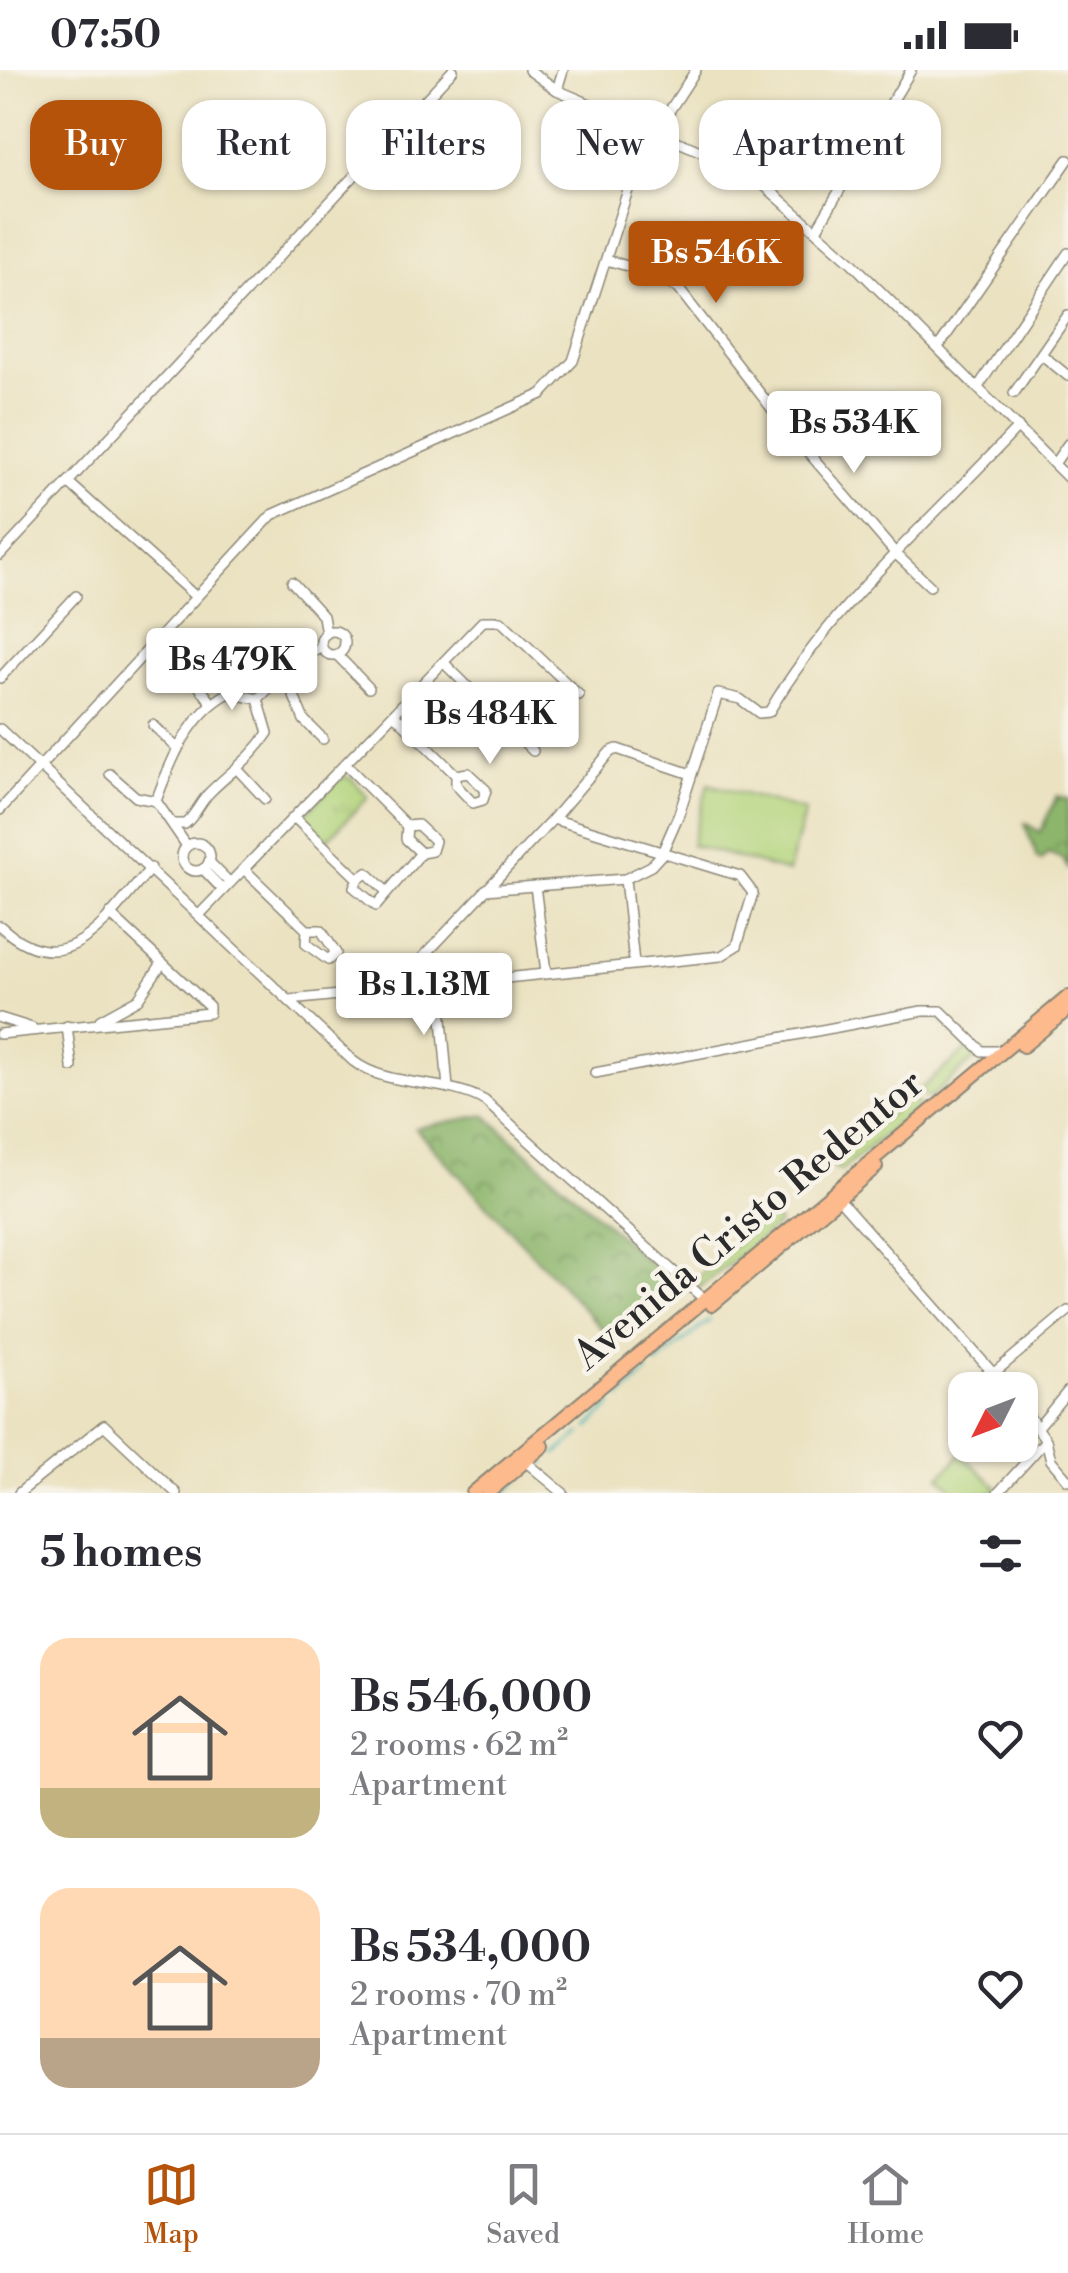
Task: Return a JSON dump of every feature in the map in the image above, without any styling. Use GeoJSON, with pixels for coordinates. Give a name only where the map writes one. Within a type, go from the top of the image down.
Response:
{"type":"FeatureCollection","features":[{"type":"Feature","properties":{"kind":"highway","name":"Avenida Cristo Redentor"},"geometry":{"type":"LineString","coordinates":[[473,1493],[1068,997]]}},
{"type":"Feature","properties":{"kind":"highway","name":"Avenida Cristo Redentor"},"geometry":{"type":"LineString","coordinates":[[488,1493],[1068,1009]]}},
{"type":"Feature","properties":{"kind":"street"},"geometry":{"type":"LineString","coordinates":[[0,555],[453,70]]}},
{"type":"Feature","properties":{"kind":"street"},"geometry":{"type":"LineString","coordinates":[[529,70],[557,90],[583,100]]}},
{"type":"Feature","properties":{"kind":"street"},"geometry":{"type":"LineString","coordinates":[[557,90],[563,70]]}},
{"type":"Feature","properties":{"kind":"street"},"geometry":{"type":"LineString","coordinates":[[674,100],[696,70]]}},
{"type":"Feature","properties":{"kind":"street"},"geometry":{"type":"LineString","coordinates":[[816,230],[911,70]]}},
{"type":"Feature","properties":{"kind":"street"},"geometry":{"type":"LineString","coordinates":[[679,140],[749,172],[816,230],[1068,478]]}},
{"type":"Feature","properties":{"kind":"street"},"geometry":{"type":"LineString","coordinates":[[938,346],[1068,160]]}},
{"type":"Feature","properties":{"kind":"street"},"geometry":{"type":"LineString","coordinates":[[0,810],[272,515],[542,394],[573,361],[626,190]]}},
{"type":"Feature","properties":{"kind":"street"},"geometry":{"type":"LineString","coordinates":[[978,387],[1068,252]]}},
{"type":"Feature","properties":{"kind":"street"},"geometry":{"type":"LineString","coordinates":[[606,260],[653,273],[678,288],[783,423],[896,554],[930,586]]}},
{"type":"Feature","properties":{"kind":"street"},"geometry":{"type":"LineString","coordinates":[[1014,394],[1068,315]]}},
{"type":"Feature","properties":{"kind":"street"},"geometry":{"type":"LineString","coordinates":[[1042,356],[1068,376]]}},
{"type":"Feature","properties":{"kind":"street"},"geometry":{"type":"LineString","coordinates":[[485,890],[625,878],[651,866],[661,855],[718,694],[740,699],[759,714],[769,712],[803,654],[1018,427]]}},
{"type":"Feature","properties":{"kind":"street"},"geometry":{"type":"LineString","coordinates":[[1054,464],[1068,444]]}},
{"type":"Feature","properties":{"kind":"street"},"geometry":{"type":"LineString","coordinates":[[68,482],[196,597]]}},
{"type":"Feature","properties":{"kind":"street"},"geometry":{"type":"LineString","coordinates":[[258,700],[281,675],[322,647],[326,634],[322,616],[292,582]]}},
{"type":"Feature","properties":{"kind":"street"},"geometry":{"type":"LineString","coordinates":[[0,678],[76,596]]}},
{"type":"Feature","properties":{"kind":"street"},"geometry":{"type":"LineString","coordinates":[[201,913],[484,621],[495,618],[579,695]]}},
{"type":"Feature","properties":{"kind":"street"},"geometry":{"type":"LineString","coordinates":[[326,634],[334,631],[344,638],[345,646],[338,654]]}},
{"type":"Feature","properties":{"kind":"street"},"geometry":{"type":"LineString","coordinates":[[239,634],[295,692],[304,720],[324,739]]}},
{"type":"Feature","properties":{"kind":"street"},"geometry":{"type":"LineString","coordinates":[[322,647],[338,654],[369,688]]}},
{"type":"Feature","properties":{"kind":"street"},"geometry":{"type":"LineString","coordinates":[[444,663],[533,751]]}},
{"type":"Feature","properties":{"kind":"street"},"geometry":{"type":"LineString","coordinates":[[195,681],[211,702]]}},
{"type":"Feature","properties":{"kind":"street"},"geometry":{"type":"LineString","coordinates":[[156,801],[178,748],[211,702],[229,693],[258,700]]}},
{"type":"Feature","properties":{"kind":"street"},"geometry":{"type":"LineString","coordinates":[[180,824],[209,793],[239,771],[268,734],[258,700]]}},
{"type":"Feature","properties":{"kind":"street"},"geometry":{"type":"LineString","coordinates":[[394,714],[456,775]]}},
{"type":"Feature","properties":{"kind":"street"},"geometry":{"type":"LineString","coordinates":[[153,725],[178,748]]}},
{"type":"Feature","properties":{"kind":"street"},"geometry":{"type":"LineString","coordinates":[[0,730],[201,913],[366,1071],[448,1088],[485,1102],[705,1300]]}},
{"type":"Feature","properties":{"kind":"street"},"geometry":{"type":"LineString","coordinates":[[394,988],[553,820],[606,756],[617,750],[691,774]]}},
{"type":"Feature","properties":{"kind":"street"},"geometry":{"type":"LineString","coordinates":[[345,764],[407,826],[406,839],[421,853]]}},
{"type":"Feature","properties":{"kind":"street"},"geometry":{"type":"LineString","coordinates":[[239,771],[265,799]]}},
{"type":"Feature","properties":{"kind":"street"},"geometry":{"type":"LineString","coordinates":[[110,774],[136,796],[156,801],[180,824],[191,844],[207,849],[206,866],[226,886]]}},
{"type":"Feature","properties":{"kind":"street"},"geometry":{"type":"LineString","coordinates":[[0,797],[13,796]]}},
{"type":"Feature","properties":{"kind":"street"},"geometry":{"type":"LineString","coordinates":[[294,817],[358,879]]}},
{"type":"Feature","properties":{"kind":"street"},"geometry":{"type":"LineString","coordinates":[[290,1000],[731,953],[752,892],[740,876],[553,820]]}},
{"type":"Feature","properties":{"kind":"street"},"geometry":{"type":"LineString","coordinates":[[386,891],[367,873],[354,887],[370,904],[382,902],[386,891],[421,853],[432,851],[436,841],[418,825],[407,826]]}},
{"type":"Feature","properties":{"kind":"street"},"geometry":{"type":"LineString","coordinates":[[191,844],[183,863],[194,871],[206,866]]}},
{"type":"Feature","properties":{"kind":"street"},"geometry":{"type":"LineString","coordinates":[[0,926],[28,947],[60,951],[86,940],[151,868]]}},
{"type":"Feature","properties":{"kind":"street"},"geometry":{"type":"LineString","coordinates":[[244,869],[306,930]]}},
{"type":"Feature","properties":{"kind":"street"},"geometry":{"type":"LineString","coordinates":[[625,878],[634,962]]}},
{"type":"Feature","properties":{"kind":"street"},"geometry":{"type":"LineString","coordinates":[[536,886],[546,972]]}},
{"type":"Feature","properties":{"kind":"street"},"geometry":{"type":"LineString","coordinates":[[0,1034],[209,1013],[209,1006],[110,914]]}},
{"type":"Feature","properties":{"kind":"street"},"geometry":{"type":"LineString","coordinates":[[95,1022],[138,998],[162,962]]}},
{"type":"Feature","properties":{"kind":"street"},"geometry":{"type":"LineString","coordinates":[[440,985],[448,1088]]}},
{"type":"Feature","properties":{"kind":"street"},"geometry":{"type":"LineString","coordinates":[[595,1073],[922,1011],[941,1011],[982,1051],[1006,1049]]}},
{"type":"Feature","properties":{"kind":"street"},"geometry":{"type":"LineString","coordinates":[[0,1018],[40,1029]]}},
{"type":"Feature","properties":{"kind":"street"},"geometry":{"type":"LineString","coordinates":[[67,1026],[72,1067]]}},
{"type":"Feature","properties":{"kind":"street"},"geometry":{"type":"LineString","coordinates":[[972,1077],[982,1051]]}},
{"type":"Feature","properties":{"kind":"street"},"geometry":{"type":"LineString","coordinates":[[838,1200],[993,1372]]}},
{"type":"Feature","properties":{"kind":"street"},"geometry":{"type":"LineString","coordinates":[[995,1372],[1068,1311]]}},
{"type":"Feature","properties":{"kind":"street"},"geometry":{"type":"LineString","coordinates":[[1068,1392],[1039,1426],[1051,1460],[1068,1480]]}},
{"type":"Feature","properties":{"kind":"street"},"geometry":{"type":"LineString","coordinates":[[19,1493],[104,1424],[176,1493]]}},
{"type":"Feature","properties":{"kind":"street"},"geometry":{"type":"LineString","coordinates":[[998,1493],[1046,1440]]}},
{"type":"Feature","properties":{"kind":"street"},"geometry":{"type":"LineString","coordinates":[[525,1461],[563,1493]]}},
{"type":"Feature","properties":{"kind":"green space"},"geometry":{"type":"Polygon","coordinates":[[[342,776],[352,779],[368,797],[327,840],[310,821],[306,823],[304,815],[342,776]]]}},
{"type":"Feature","properties":{"kind":"green space"},"geometry":{"type":"Polygon","coordinates":[[[708,784],[805,811],[788,872],[691,845],[708,784]]]}},
{"type":"Feature","properties":{"kind":"green space"},"geometry":{"type":"Polygon","coordinates":[[[1057,796],[1068,799],[1068,868],[1063,859],[1048,853],[1041,861],[1036,857],[1025,823],[1040,832],[1057,796]]]}},
{"type":"Feature","properties":{"kind":"green space"},"geometry":{"type":"Polygon","coordinates":[[[938,1014],[979,1055],[929,1099],[918,1091],[970,1047],[939,1017],[884,1021],[938,1014]]]}},
{"type":"Feature","properties":{"kind":"green space"},"geometry":{"type":"Polygon","coordinates":[[[910,1096],[919,1106],[841,1171],[834,1167],[834,1161],[910,1096]]]}},
{"type":"Feature","properties":{"kind":"green space"},"geometry":{"type":"Polygon","coordinates":[[[485,1115],[681,1291],[631,1333],[608,1335],[415,1128],[485,1115]]]}},
{"type":"Feature","properties":{"kind":"green space"},"geometry":{"type":"Polygon","coordinates":[[[772,1212],[779,1224],[699,1288],[697,1278],[772,1212]]]}},
{"type":"Feature","properties":{"kind":"green space"},"geometry":{"type":"Polygon","coordinates":[[[954,1462],[970,1462],[998,1488],[993,1493],[957,1493],[940,1477],[954,1462]]]}},
{"type":"Feature","properties":{"kind":"waterway"},"geometry":{"type":"LineString","coordinates":[[656,1364],[710,1320]]}},
{"type":"Feature","properties":{"kind":"waterway"},"geometry":{"type":"LineString","coordinates":[[620,1398],[648,1371]]}},
{"type":"Feature","properties":{"kind":"waterway"},"geometry":{"type":"LineString","coordinates":[[589,1427],[612,1404]]}},
{"type":"Feature","properties":{"kind":"waterway"},"geometry":{"type":"LineString","coordinates":[[556,1454],[581,1433]]}},
{"type":"Feature","properties":{"kind":"waterway"},"geometry":{"type":"LineString","coordinates":[[539,1466],[546,1461]]}},
{"type":"Feature","properties":{"kind":"waterway"},"geometry":{"type":"LineString","coordinates":[[505,1493],[529,1471]]}}]}
